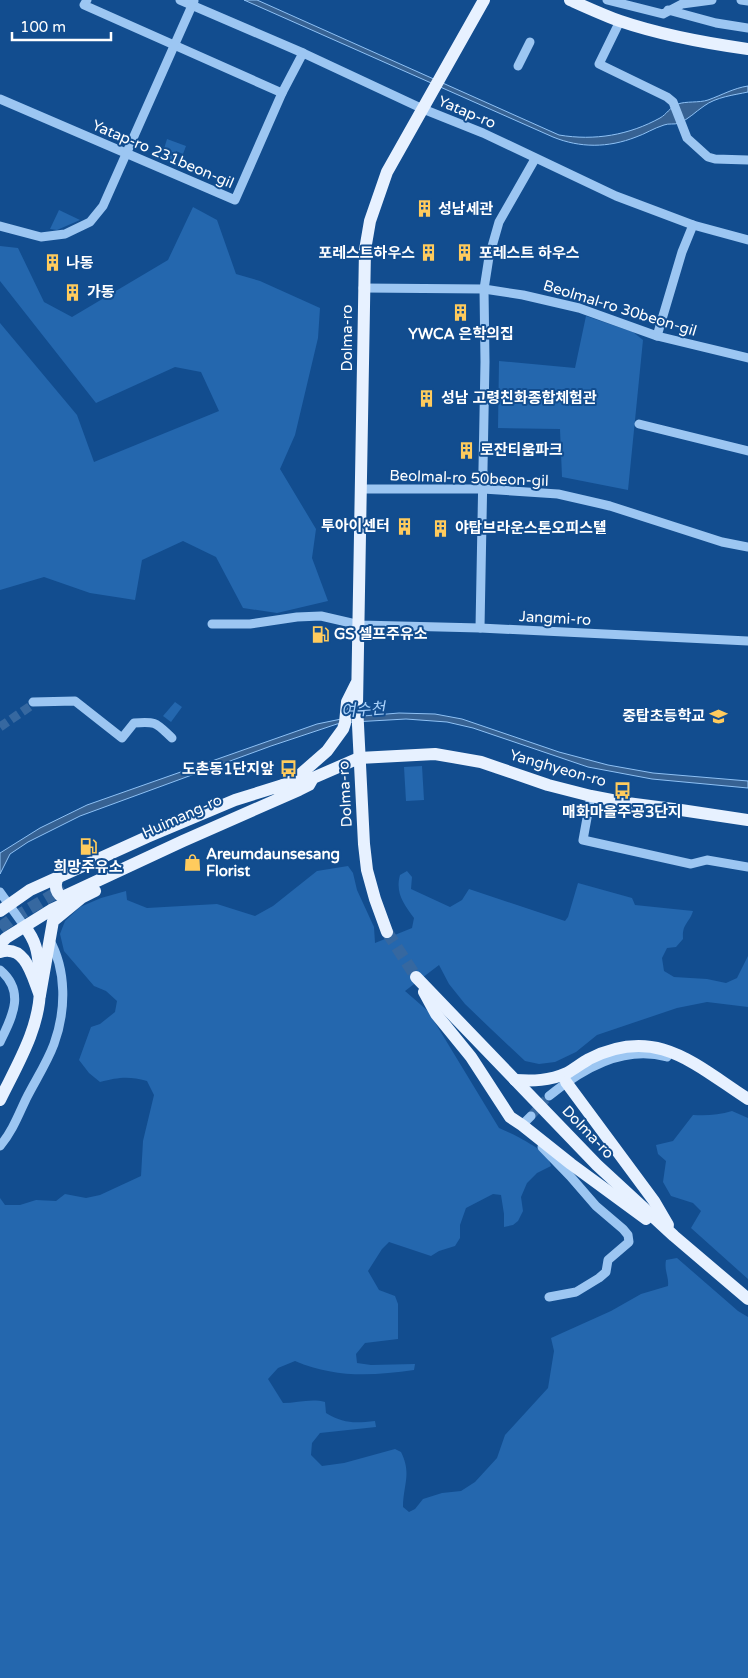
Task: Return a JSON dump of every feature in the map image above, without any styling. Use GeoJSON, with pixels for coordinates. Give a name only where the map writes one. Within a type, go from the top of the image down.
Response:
{"type":"FeatureCollection","features":[{"type":"Feature","properties":{"kind":"main road","name":"Dolma-ro"},"geometry":{"type":"LineString","coordinates":[[387,932],[367,870],[358,742],[365,250],[370,221],[387,172],[484,0]]}},
{"type":"Feature","properties":{"kind":"main road"},"geometry":{"type":"LineString","coordinates":[[570,0],[620,21],[668,34],[748,49]]}},
{"type":"Feature","properties":{"kind":"main road"},"geometry":{"type":"LineString","coordinates":[[0,1100],[25,1050],[36,1018],[53,921],[81,898],[107,884],[188,845],[248,821],[278,805],[293,785],[327,750],[343,729],[347,702],[358,680]]}},
{"type":"Feature","properties":{"kind":"main road","name":"Yanghyeon-ro"},"geometry":{"type":"LineString","coordinates":[[360,758],[435,754],[481,762],[548,785],[591,796],[748,820]]}},
{"type":"Feature","properties":{"kind":"main road","name":"Huimang-ro"},"geometry":{"type":"LineString","coordinates":[[65,890],[192,837],[305,777],[313,778],[360,758]]}},
{"type":"Feature","properties":{"kind":"main road"},"geometry":{"type":"LineString","coordinates":[[0,944],[21,922],[51,910],[65,890],[147,837],[235,800],[293,785]]}},
{"type":"Feature","properties":{"kind":"main road"},"geometry":{"type":"LineString","coordinates":[[2,900],[30,890],[65,890],[107,884]]}},
{"type":"Feature","properties":{"kind":"main road"},"geometry":{"type":"LineString","coordinates":[[21,922],[32,937],[38,952],[40,995]]}},
{"type":"Feature","properties":{"kind":"main road"},"geometry":{"type":"LineString","coordinates":[[0,952],[6,950],[14,951],[24,959],[40,995]]}},
{"type":"Feature","properties":{"kind":"main road","name":"Dolma-ro"},"geometry":{"type":"LineString","coordinates":[[526,1120],[510,1117],[471,1057],[436,1014],[416,977],[597,1165],[674,1236],[748,1299]]}},
{"type":"Feature","properties":{"kind":"main road"},"geometry":{"type":"LineString","coordinates":[[515,1080],[536,1082],[552,1079],[589,1059],[617,1047],[641,1045],[665,1049],[686,1058],[748,1099]]}},
{"type":"Feature","properties":{"kind":"main road"},"geometry":{"type":"LineString","coordinates":[[566,1082],[654,1201],[674,1236]]}},
{"type":"Feature","properties":{"kind":"main road"},"geometry":{"type":"LineString","coordinates":[[526,1120],[608,1192],[642,1217],[674,1236]]}},
{"type":"Feature","properties":{"kind":"street"},"geometry":{"type":"LineString","coordinates":[[86,0],[84,5],[282,93]]}},
{"type":"Feature","properties":{"kind":"street","name":"Yatap-ro"},"geometry":{"type":"LineString","coordinates":[[180,0],[193,2],[423,109],[483,133],[616,196],[693,225],[748,240]]}},
{"type":"Feature","properties":{"kind":"street"},"geometry":{"type":"LineString","coordinates":[[601,13],[603,0]]}},
{"type":"Feature","properties":{"kind":"street"},"geometry":{"type":"LineString","coordinates":[[607,0],[663,14],[682,2],[712,0]]}},
{"type":"Feature","properties":{"kind":"street"},"geometry":{"type":"LineString","coordinates":[[741,0],[748,1]]}},
{"type":"Feature","properties":{"kind":"street"},"geometry":{"type":"LineString","coordinates":[[0,226],[41,237],[64,234],[90,222],[103,206],[193,2]]}},
{"type":"Feature","properties":{"kind":"street"},"geometry":{"type":"LineString","coordinates":[[668,10],[716,23],[748,28]]}},
{"type":"Feature","properties":{"kind":"street"},"geometry":{"type":"LineString","coordinates":[[620,21],[600,64],[667,97],[673,102],[687,138],[708,157],[748,160]]}},
{"type":"Feature","properties":{"kind":"street"},"geometry":{"type":"LineString","coordinates":[[518,66],[530,42]]}},
{"type":"Feature","properties":{"kind":"street","name":"Yatap-ro 231beon-gil"},"geometry":{"type":"LineString","coordinates":[[0,99],[235,200],[282,93],[303,53]]}},
{"type":"Feature","properties":{"kind":"street"},"geometry":{"type":"LineString","coordinates":[[480,628],[485,362],[484,289],[489,258],[499,222],[535,159]]}},
{"type":"Feature","properties":{"kind":"street"},"geometry":{"type":"LineString","coordinates":[[657,336],[682,252],[693,225]]}},
{"type":"Feature","properties":{"kind":"street","name":"Beolmal-ro 30beon-gil"},"geometry":{"type":"LineString","coordinates":[[363,288],[484,289],[546,299],[579,308],[657,336],[748,358]]}},
{"type":"Feature","properties":{"kind":"street"},"geometry":{"type":"LineString","coordinates":[[639,424],[748,451]]}},
{"type":"Feature","properties":{"kind":"street","name":"Beolmal-ro 50beon-gil"},"geometry":{"type":"LineString","coordinates":[[362,489],[483,489],[558,494],[610,506],[722,542],[748,547]]}},
{"type":"Feature","properties":{"kind":"street","name":"Jangmi-ro"},"geometry":{"type":"LineString","coordinates":[[212,624],[250,624],[296,617],[321,616],[360,625],[480,628],[748,641]]}},
{"type":"Feature","properties":{"kind":"street"},"geometry":{"type":"LineString","coordinates":[[33,702],[75,701],[122,738],[134,723],[144,722],[156,723],[172,738]]}},
{"type":"Feature","properties":{"kind":"street"},"geometry":{"type":"LineString","coordinates":[[591,796],[583,840],[691,864],[708,860],[748,867]]}},
{"type":"Feature","properties":{"kind":"street"},"geometry":{"type":"LineString","coordinates":[[2,900],[21,922]]}},
{"type":"Feature","properties":{"kind":"street"},"geometry":{"type":"LineString","coordinates":[[0,1146],[13,1130],[54,1044],[59,1025],[63,997],[61,968],[49,938]]}},
{"type":"Feature","properties":{"kind":"street"},"geometry":{"type":"LineString","coordinates":[[0,970],[5,974],[14,989],[15,1001],[12,1015],[0,1042]]}},
{"type":"Feature","properties":{"kind":"street"},"geometry":{"type":"LineString","coordinates":[[549,1096],[585,1070],[622,1056],[644,1053],[677,1059],[748,1103]]}},
{"type":"Feature","properties":{"kind":"street"},"geometry":{"type":"LineString","coordinates":[[526,1120],[529,1134],[596,1206],[628,1235],[628,1242],[608,1260],[606,1272],[599,1278],[576,1292],[549,1297]]}},
{"type":"Feature","properties":{"kind":"shaded area"},"geometry":{"type":"Polygon","coordinates":[[[244,0],[257,0],[559,135],[599,137],[611,135],[648,124],[660,118],[678,104],[708,100],[748,86],[748,92],[714,100],[686,120],[664,125],[626,141],[605,145],[573,143],[553,137],[244,0]]]}},
{"type":"Feature","properties":{"kind":"shaded area"},"geometry":{"type":"Polygon","coordinates":[[[167,139],[186,146],[183,154],[176,151],[171,163],[161,159],[167,139]]]}},
{"type":"Feature","properties":{"kind":"shaded area"},"geometry":{"type":"Polygon","coordinates":[[[193,207],[217,220],[236,274],[260,281],[320,308],[318,338],[295,435],[280,469],[316,529],[312,558],[328,601],[277,613],[243,608],[216,557],[183,541],[142,560],[135,600],[90,593],[44,577],[0,590],[0,323],[77,415],[94,462],[219,411],[201,372],[175,367],[96,403],[0,281],[0,246],[18,248],[44,302],[72,317],[168,260],[193,207]]]}},
{"type":"Feature","properties":{"kind":"shaded area"},"geometry":{"type":"Polygon","coordinates":[[[59,210],[80,220],[57,230],[50,229],[59,210]]]}},
{"type":"Feature","properties":{"kind":"shaded area"},"geometry":{"type":"Polygon","coordinates":[[[586,316],[633,332],[643,340],[628,490],[562,477],[560,429],[498,428],[499,361],[575,368],[586,316]]]}},
{"type":"Feature","properties":{"kind":"shaded area"},"geometry":{"type":"Polygon","coordinates":[[[175,702],[182,707],[171,722],[163,716],[175,702]]]}},
{"type":"Feature","properties":{"kind":"shaded area"},"geometry":{"type":"Polygon","coordinates":[[[399,713],[435,714],[462,719],[559,752],[608,765],[653,773],[748,781],[748,788],[652,779],[588,767],[473,728],[447,722],[406,719],[353,722],[337,724],[271,746],[80,816],[28,842],[10,854],[0,874],[0,853],[40,828],[87,805],[317,724],[351,717],[399,713]]]}},
{"type":"Feature","properties":{"kind":"shaded area"},"geometry":{"type":"Polygon","coordinates":[[[422,766],[424,800],[406,801],[404,767],[422,766]]]}},
{"type":"Feature","properties":{"kind":"shaded area"},"geometry":{"type":"Polygon","coordinates":[[[348,866],[353,873],[357,890],[374,927],[375,943],[412,928],[414,918],[404,903],[399,887],[400,875],[407,871],[412,877],[411,889],[450,907],[462,900],[469,889],[565,921],[568,917],[578,883],[632,898],[635,905],[693,911],[685,927],[683,939],[676,947],[667,948],[662,958],[664,971],[674,977],[707,979],[726,983],[737,978],[748,956],[748,1007],[707,1002],[677,1008],[597,1035],[576,1052],[555,1062],[539,1064],[525,1061],[465,1004],[449,984],[439,965],[405,991],[428,1011],[499,1128],[539,1149],[548,1158],[551,1166],[537,1173],[527,1183],[521,1197],[523,1211],[518,1221],[513,1225],[504,1227],[501,1195],[493,1194],[466,1208],[460,1225],[460,1238],[455,1246],[439,1251],[431,1256],[389,1242],[382,1249],[368,1271],[379,1290],[395,1296],[398,1304],[398,1339],[365,1343],[356,1354],[357,1363],[371,1365],[415,1364],[414,1370],[383,1374],[339,1373],[310,1367],[295,1361],[278,1368],[268,1379],[283,1403],[320,1401],[325,1402],[326,1413],[338,1419],[355,1422],[375,1421],[376,1427],[320,1433],[312,1443],[311,1455],[322,1466],[344,1463],[395,1449],[401,1452],[406,1467],[403,1507],[409,1512],[415,1509],[423,1499],[442,1493],[461,1491],[475,1482],[497,1458],[505,1435],[548,1388],[554,1351],[551,1338],[611,1311],[641,1294],[668,1286],[666,1260],[677,1258],[738,1311],[748,1317],[748,1678],[0,1678],[0,1198],[5,1205],[20,1205],[36,1200],[56,1201],[65,1194],[86,1198],[100,1195],[141,1176],[143,1141],[154,1095],[147,1081],[141,1079],[124,1078],[100,1082],[89,1073],[79,1060],[91,1027],[100,1024],[115,1012],[117,1001],[106,991],[94,986],[64,951],[60,934],[65,921],[80,907],[101,898],[126,891],[127,900],[147,908],[217,904],[255,916],[273,906],[317,871],[348,866]]]}},
{"type":"Feature","properties":{"kind":"shaded area"},"geometry":{"type":"Polygon","coordinates":[[[732,1111],[748,1118],[748,1279],[691,1228],[701,1211],[693,1203],[671,1196],[663,1182],[666,1161],[658,1154],[656,1145],[673,1141],[693,1115],[712,1115],[732,1111]]]}},
{"type":"Feature","properties":{"kind":"tunnel"},"geometry":{"type":"LineString","coordinates":[[0,727],[32,705],[33,702]]}},
{"type":"Feature","properties":{"kind":"tunnel"},"geometry":{"type":"LineString","coordinates":[[0,928],[64,888]]}},
{"type":"Feature","properties":{"kind":"tunnel"},"geometry":{"type":"LineString","coordinates":[[387,932],[416,977]]}},
{"type":"Feature","properties":{"kind":"tunnel"},"geometry":{"type":"LineString","coordinates":[[531,1116],[549,1096]]}},
{"type":"Feature","properties":{"kind":"place","name":"성남세관"},"geometry":{"type":"Point","coordinates":[424,209]}},
{"type":"Feature","properties":{"kind":"place","name":"포레스트하우스"},"geometry":{"type":"Point","coordinates":[429,253]}},
{"type":"Feature","properties":{"kind":"place","name":"포레스트 하우스"},"geometry":{"type":"Point","coordinates":[465,253]}},
{"type":"Feature","properties":{"kind":"place","name":"나동"},"geometry":{"type":"Point","coordinates":[52,263]}},
{"type":"Feature","properties":{"kind":"place","name":"가동"},"geometry":{"type":"Point","coordinates":[73,292]}},
{"type":"Feature","properties":{"kind":"place","name":"YWCA 은학의집"},"geometry":{"type":"Point","coordinates":[461,313]}},
{"type":"Feature","properties":{"kind":"place","name":"성남 고령친화종합체험관"},"geometry":{"type":"Point","coordinates":[427,398]}},
{"type":"Feature","properties":{"kind":"place","name":"로잔티움파크"},"geometry":{"type":"Point","coordinates":[466,450]}},
{"type":"Feature","properties":{"kind":"place","name":"투아이센터"},"geometry":{"type":"Point","coordinates":[404,526]}},
{"type":"Feature","properties":{"kind":"place","name":"야탑브라운스톤오피스텔"},"geometry":{"type":"Point","coordinates":[441,528]}},
{"type":"Feature","properties":{"kind":"place","name":"GS 셀프주유소"},"geometry":{"type":"Point","coordinates":[320,634]}},
{"type":"Feature","properties":{"kind":"place","name":"중탑초등학교"},"geometry":{"type":"Point","coordinates":[719,716]}},
{"type":"Feature","properties":{"kind":"place","name":"도촌동1단지앞"},"geometry":{"type":"Point","coordinates":[288,769]}},
{"type":"Feature","properties":{"kind":"place","name":"매화마을주공3단지"},"geometry":{"type":"Point","coordinates":[622,791]}},
{"type":"Feature","properties":{"kind":"place","name":"희망주유소"},"geometry":{"type":"Point","coordinates":[88,846]}},
{"type":"Feature","properties":{"kind":"place","name":"Areumdaunsesang Florist"},"geometry":{"type":"Point","coordinates":[192,863]}},
{"type":"Feature","properties":{"kind":"water label","name":"여수천"},"geometry":{"type":"Point","coordinates":[363,710]}}]}
